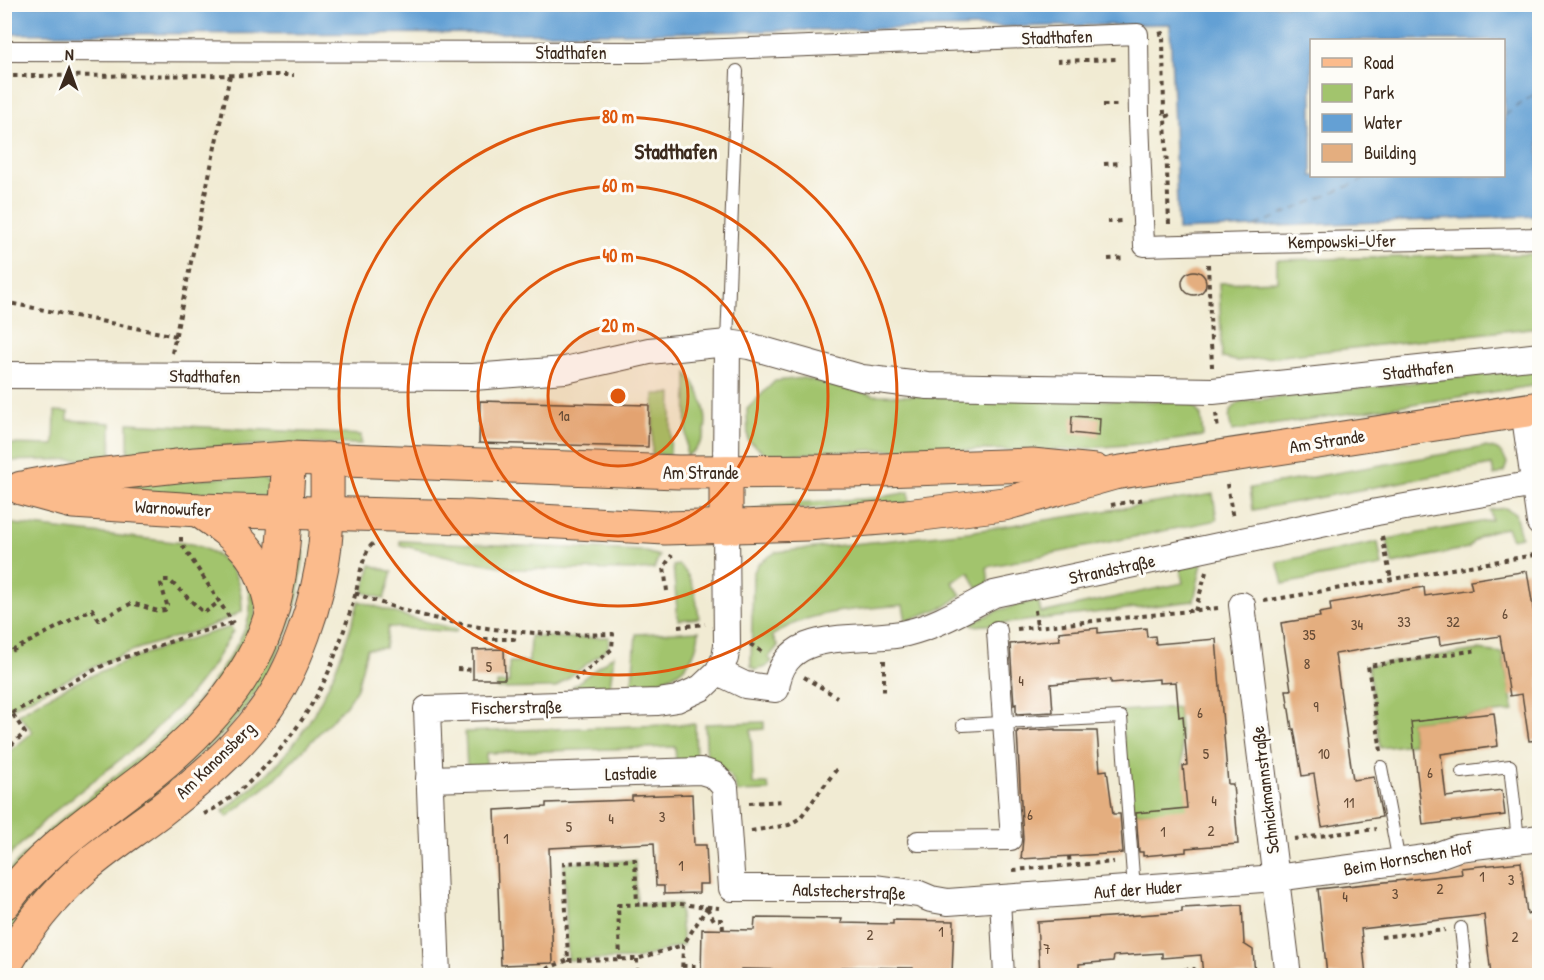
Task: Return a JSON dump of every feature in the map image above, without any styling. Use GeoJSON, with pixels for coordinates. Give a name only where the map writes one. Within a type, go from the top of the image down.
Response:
{"type":"FeatureCollection","features":[{"type":"Feature","properties":{"kind":"main road","name":"Am Strande"},"geometry":{"type":"LineString","coordinates":[[327,513],[469,517],[665,528],[818,523],[906,516],[1004,504],[1114,472],[1532,409]]}},
{"type":"Feature","properties":{"kind":"main road","name":"Am Strande"},"geometry":{"type":"LineString","coordinates":[[289,458],[603,471],[851,471],[1032,465],[1114,472]]}},
{"type":"Feature","properties":{"kind":"main road","name":"Am Kanonsberg"},"geometry":{"type":"LineString","coordinates":[[4,903],[48,855],[103,809],[145,779],[183,746],[214,714],[233,690],[262,638],[272,609],[279,578],[289,458]]}},
{"type":"Feature","properties":{"kind":"main road","name":"Warnowufer"},"geometry":{"type":"LineString","coordinates":[[13,488],[79,477],[195,464],[289,458]]}},
{"type":"Feature","properties":{"kind":"main road","name":"Am Kanonsberg"},"geometry":{"type":"LineString","coordinates":[[4,967],[31,924],[57,894],[84,868],[198,780],[262,715],[289,670],[305,629],[323,558],[327,513],[327,459]]}},
{"type":"Feature","properties":{"kind":"main road"},"geometry":{"type":"LineString","coordinates":[[726,472],[726,527]]}},
{"type":"Feature","properties":{"kind":"main road","name":"Warnowufer"},"geometry":{"type":"LineString","coordinates":[[13,488],[73,502],[198,510],[327,513]]}},
{"type":"Feature","properties":{"kind":"main road"},"geometry":{"type":"LineString","coordinates":[[198,510],[220,525],[251,552],[263,573],[272,609]]}},
{"type":"Feature","properties":{"kind":"street","name":"Stadthafen"},"geometry":{"type":"LineString","coordinates":[[4,51],[643,52],[1138,34],[1139,130],[1135,248]]}},
{"type":"Feature","properties":{"kind":"street","name":"Kempowski-Ufer"},"geometry":{"type":"LineString","coordinates":[[1135,248],[1539,238]]}},
{"type":"Feature","properties":{"kind":"street","name":"Stadthafen"},"geometry":{"type":"LineString","coordinates":[[4,375],[473,377],[566,370],[649,351],[727,343],[749,346],[862,378],[928,386],[1213,392],[1539,356]]}},
{"type":"Feature","properties":{"kind":"street"},"geometry":{"type":"LineString","coordinates":[[726,472],[727,343]]}},
{"type":"Feature","properties":{"kind":"street"},"geometry":{"type":"LineString","coordinates":[[1532,409],[1539,523]]}},
{"type":"Feature","properties":{"kind":"street","name":"Strandstraße"},"geometry":{"type":"LineString","coordinates":[[718,672],[745,685],[776,689],[777,678],[783,664],[793,652],[817,642],[883,638],[908,633],[994,594],[1237,541],[1536,484]]}},
{"type":"Feature","properties":{"kind":"street"},"geometry":{"type":"LineString","coordinates":[[718,672],[725,658],[727,646],[726,527]]}},
{"type":"Feature","properties":{"kind":"street","name":"Schnickmannstraße"},"geometry":{"type":"LineString","coordinates":[[1242,605],[1288,975]]}},
{"type":"Feature","properties":{"kind":"street"},"geometry":{"type":"LineString","coordinates":[[918,841],[1011,840],[997,631]]}},
{"type":"Feature","properties":{"kind":"street","name":"Fischerstraße"},"geometry":{"type":"LineString","coordinates":[[437,975],[428,709],[658,702],[676,699],[695,692],[718,672]]}},
{"type":"Feature","properties":{"kind":"street","name":"Lastadie"},"geometry":{"type":"LineString","coordinates":[[429,779],[701,771],[714,775],[725,787],[728,804],[732,888]]}},
{"type":"Feature","properties":{"kind":"street","name":"Beim Hornschen Hof"},"geometry":{"type":"LineString","coordinates":[[1276,878],[1433,857],[1458,848],[1529,839]]}},
{"type":"Feature","properties":{"kind":"street","name":"Auf der Huder"},"geometry":{"type":"LineString","coordinates":[[1000,899],[1276,878]]}},
{"type":"Feature","properties":{"kind":"street","name":"Aalstecherstraße"},"geometry":{"type":"LineString","coordinates":[[732,888],[874,888],[919,894],[948,902],[1000,899]]}},
{"type":"Feature","properties":{"kind":"street"},"geometry":{"type":"LineString","coordinates":[[1000,899],[1004,975]]}},
{"type":"Feature","properties":{"kind":"lane"},"geometry":{"type":"LineString","coordinates":[[727,343],[737,71]]}},
{"type":"Feature","properties":{"kind":"lane"},"geometry":{"type":"LineString","coordinates":[[963,725],[1121,717],[1134,889]]}},
{"type":"Feature","properties":{"kind":"lane"},"geometry":{"type":"LineString","coordinates":[[1462,772],[1510,766],[1529,839]]}},
{"type":"Feature","properties":{"kind":"lane"},"geometry":{"type":"LineString","coordinates":[[1381,767],[1399,862]]}},
{"type":"Feature","properties":{"kind":"lane"},"geometry":{"type":"LineString","coordinates":[[1461,928],[1466,975]]}},
{"type":"Feature","properties":{"kind":"path"},"geometry":{"type":"LineString","coordinates":[[1162,33],[1168,208]]}},
{"type":"Feature","properties":{"kind":"path"},"geometry":{"type":"LineString","coordinates":[[168,376],[230,75],[237,51]]}},
{"type":"Feature","properties":{"kind":"path"},"geometry":{"type":"LineString","coordinates":[[1048,61],[1120,59],[1120,70]]}},
{"type":"Feature","properties":{"kind":"path"},"geometry":{"type":"LineString","coordinates":[[4,76],[300,75]]}},
{"type":"Feature","properties":{"kind":"path"},"geometry":{"type":"LineString","coordinates":[[1121,105],[1122,117]]}},
{"type":"Feature","properties":{"kind":"path"},"geometry":{"type":"LineString","coordinates":[[1165,117],[1173,114]]}},
{"type":"Feature","properties":{"kind":"path"},"geometry":{"type":"LineString","coordinates":[[1122,152],[1123,163]]}},
{"type":"Feature","properties":{"kind":"path"},"geometry":{"type":"LineString","coordinates":[[1124,221],[1125,230]]}},
{"type":"Feature","properties":{"kind":"path"},"geometry":{"type":"LineString","coordinates":[[1208,245],[1213,392]]}},
{"type":"Feature","properties":{"kind":"path"},"geometry":{"type":"LineString","coordinates":[[1108,259],[1125,258],[1135,248]]}},
{"type":"Feature","properties":{"kind":"path"},"geometry":{"type":"LineString","coordinates":[[4,302],[176,336]]}},
{"type":"Feature","properties":{"kind":"path"},"geometry":{"type":"LineString","coordinates":[[1227,484],[1237,541]]}},
{"type":"Feature","properties":{"kind":"path"},"geometry":{"type":"LineString","coordinates":[[1377,513],[1391,579]]}},
{"type":"Feature","properties":{"kind":"path"},"geometry":{"type":"LineString","coordinates":[[181,537],[181,543],[236,629]]}},
{"type":"Feature","properties":{"kind":"path"},"geometry":{"type":"LineString","coordinates":[[667,591],[664,567],[676,549]]}},
{"type":"Feature","properties":{"kind":"path"},"geometry":{"type":"LineString","coordinates":[[997,631],[1242,605],[1539,554]]}},
{"type":"Feature","properties":{"kind":"path"},"geometry":{"type":"LineString","coordinates":[[1195,611],[1207,569]]}},
{"type":"Feature","properties":{"kind":"path"},"geometry":{"type":"LineString","coordinates":[[4,656],[92,609],[99,620],[132,603],[158,611],[165,609],[167,605],[161,584],[164,580],[169,580],[204,613],[219,602]]}},
{"type":"Feature","properties":{"kind":"path"},"geometry":{"type":"LineString","coordinates":[[356,593],[404,611],[466,626],[571,636],[613,634],[612,649],[569,685]]}},
{"type":"Feature","properties":{"kind":"path"},"geometry":{"type":"LineString","coordinates":[[4,717],[108,663],[233,623]]}},
{"type":"Feature","properties":{"kind":"path"},"geometry":{"type":"LineString","coordinates":[[678,627],[705,624]]}},
{"type":"Feature","properties":{"kind":"path"},"geometry":{"type":"LineString","coordinates":[[484,639],[514,639],[514,631]]}},
{"type":"Feature","properties":{"kind":"path"},"geometry":{"type":"LineString","coordinates":[[1381,767],[1368,666],[1478,650]]}},
{"type":"Feature","properties":{"kind":"path"},"geometry":{"type":"LineString","coordinates":[[884,660],[884,696]]}},
{"type":"Feature","properties":{"kind":"path"},"geometry":{"type":"LineString","coordinates":[[783,664],[837,697]]}},
{"type":"Feature","properties":{"kind":"path"},"geometry":{"type":"LineString","coordinates":[[457,669],[473,670]]}},
{"type":"Feature","properties":{"kind":"path"},"geometry":{"type":"LineString","coordinates":[[4,751],[25,733],[12,713]]}},
{"type":"Feature","properties":{"kind":"path"},"geometry":{"type":"LineString","coordinates":[[729,832],[761,831],[789,825],[800,818],[839,766]]}},
{"type":"Feature","properties":{"kind":"path"},"geometry":{"type":"LineString","coordinates":[[728,804],[784,801]]}},
{"type":"Feature","properties":{"kind":"path"},"geometry":{"type":"LineString","coordinates":[[1272,842],[1392,826]]}},
{"type":"Feature","properties":{"kind":"path"},"geometry":{"type":"LineString","coordinates":[[568,960],[564,863],[635,860],[637,904]]}},
{"type":"Feature","properties":{"kind":"path"},"geometry":{"type":"LineString","coordinates":[[1013,870],[1132,861]]}},
{"type":"Feature","properties":{"kind":"path"},"geometry":{"type":"LineString","coordinates":[[682,975],[682,945],[706,907],[732,888]]}},
{"type":"Feature","properties":{"kind":"path"},"geometry":{"type":"LineString","coordinates":[[620,960],[618,905],[679,904],[706,907]]}},
{"type":"Feature","properties":{"kind":"path"},"geometry":{"type":"LineString","coordinates":[[706,907],[714,920],[722,921],[723,929]]}},
{"type":"Feature","properties":{"kind":"path"},"geometry":{"type":"LineString","coordinates":[[1382,937],[1461,928]]}},
{"type":"Feature","properties":{"kind":"path"},"geometry":{"type":"LineString","coordinates":[[541,975],[546,969],[568,960],[637,959],[682,945]]}},
{"type":"Feature","properties":{"kind":"path"},"geometry":{"type":"LineString","coordinates":[[637,959],[637,975]]}},
{"type":"Feature","properties":{"kind":"path"},"geometry":{"type":"LineString","coordinates":[[682,966],[702,966]]}},
{"type":"Feature","properties":{"kind":"path"},"geometry":{"type":"LineString","coordinates":[[1103,975],[1194,969],[1194,975]]}},
{"type":"Feature","properties":{"kind":"green space"},"geometry":{"type":"Polygon","coordinates":[[[1539,254],[1539,327],[1237,361],[1222,358],[1219,283],[1277,281],[1277,260],[1539,254]]]}},
{"type":"Feature","properties":{"kind":"green space"},"geometry":{"type":"Polygon","coordinates":[[[1539,368],[1539,385],[1232,431],[1230,422],[1231,411],[1240,402],[1539,368]]]}},
{"type":"Feature","properties":{"kind":"green space"},"geometry":{"type":"Polygon","coordinates":[[[687,373],[699,394],[706,417],[702,439],[686,456],[687,373]]]}},
{"type":"Feature","properties":{"kind":"green space"},"geometry":{"type":"Polygon","coordinates":[[[803,378],[874,395],[1191,402],[1201,416],[1203,436],[1069,450],[872,450],[766,454],[748,440],[747,409],[775,381],[803,378]]]}},
{"type":"Feature","properties":{"kind":"green space"},"geometry":{"type":"Polygon","coordinates":[[[654,394],[672,394],[670,455],[652,454],[654,394]]]}},
{"type":"Feature","properties":{"kind":"green space"},"geometry":{"type":"Polygon","coordinates":[[[55,411],[68,412],[68,420],[111,423],[111,457],[5,461],[5,444],[54,445],[55,411]]]}},
{"type":"Feature","properties":{"kind":"green space"},"geometry":{"type":"Polygon","coordinates":[[[128,423],[361,435],[361,444],[244,445],[128,455],[128,423]]]}},
{"type":"Feature","properties":{"kind":"green space"},"geometry":{"type":"Polygon","coordinates":[[[1484,447],[1496,449],[1501,453],[1507,463],[1504,472],[1494,476],[1492,465],[1253,510],[1250,488],[1484,447]]]}},
{"type":"Feature","properties":{"kind":"green space"},"geometry":{"type":"Polygon","coordinates":[[[257,475],[269,483],[274,497],[120,492],[121,484],[257,475]]]}},
{"type":"Feature","properties":{"kind":"green space"},"geometry":{"type":"Polygon","coordinates":[[[909,492],[909,504],[753,510],[775,504],[876,498],[909,492]]]}},
{"type":"Feature","properties":{"kind":"green space"},"geometry":{"type":"Polygon","coordinates":[[[1213,494],[1217,520],[987,567],[989,584],[977,588],[969,572],[952,582],[961,595],[946,606],[906,621],[903,605],[834,612],[802,620],[772,636],[778,646],[768,658],[772,661],[766,667],[755,670],[751,666],[753,574],[758,564],[776,552],[968,532],[1213,494]]]}},
{"type":"Feature","properties":{"kind":"green space"},"geometry":{"type":"Polygon","coordinates":[[[1505,508],[1515,513],[1521,537],[1512,539],[1507,528],[1495,530],[1480,536],[1468,548],[1392,564],[1387,539],[1492,520],[1490,510],[1505,508]]]}},
{"type":"Feature","properties":{"kind":"green space"},"geometry":{"type":"Polygon","coordinates":[[[5,523],[192,544],[204,548],[230,567],[239,586],[242,611],[215,624],[113,659],[66,680],[5,712],[5,523]]]}},
{"type":"Feature","properties":{"kind":"green space"},"geometry":{"type":"Polygon","coordinates":[[[400,541],[643,551],[659,556],[654,569],[515,569],[400,545],[400,541]]]}},
{"type":"Feature","properties":{"kind":"green space"},"geometry":{"type":"Polygon","coordinates":[[[1378,542],[1382,566],[1283,584],[1277,562],[1378,542]]]}},
{"type":"Feature","properties":{"kind":"green space"},"geometry":{"type":"Polygon","coordinates":[[[295,552],[304,552],[298,596],[287,633],[268,674],[244,709],[229,728],[149,802],[5,944],[5,926],[16,910],[73,850],[177,767],[295,552]]]}},
{"type":"Feature","properties":{"kind":"green space"},"geometry":{"type":"Polygon","coordinates":[[[1202,563],[1194,601],[1000,624],[973,626],[971,623],[999,610],[1038,600],[1041,613],[1183,583],[1180,568],[1202,563]]]}},
{"type":"Feature","properties":{"kind":"green space"},"geometry":{"type":"Polygon","coordinates":[[[371,565],[392,572],[384,599],[363,592],[371,565]]]}},
{"type":"Feature","properties":{"kind":"green space"},"geometry":{"type":"Polygon","coordinates":[[[679,565],[692,583],[699,618],[678,620],[673,566],[679,565]]]}},
{"type":"Feature","properties":{"kind":"green space"},"geometry":{"type":"Polygon","coordinates":[[[245,574],[256,589],[255,626],[200,711],[5,887],[5,876],[9,870],[39,840],[152,746],[194,705],[213,681],[237,645],[247,622],[250,601],[245,574]]]}},
{"type":"Feature","properties":{"kind":"green space"},"geometry":{"type":"Polygon","coordinates":[[[359,601],[411,618],[457,629],[456,632],[388,627],[385,648],[367,649],[357,688],[346,705],[272,782],[227,817],[223,811],[279,762],[306,726],[337,665],[359,601]]]}},
{"type":"Feature","properties":{"kind":"green space"},"geometry":{"type":"Polygon","coordinates":[[[231,627],[233,631],[212,666],[187,698],[141,743],[50,815],[5,860],[5,755],[33,732],[18,714],[69,686],[121,663],[175,643],[231,627]]]}},
{"type":"Feature","properties":{"kind":"green space"},"geometry":{"type":"Polygon","coordinates":[[[699,631],[697,645],[692,656],[678,672],[658,681],[632,684],[636,634],[699,631]]]}},
{"type":"Feature","properties":{"kind":"green space"},"geometry":{"type":"Polygon","coordinates":[[[530,636],[609,637],[608,648],[555,688],[497,689],[497,683],[509,683],[509,662],[529,662],[530,636]]]}},
{"type":"Feature","properties":{"kind":"green space"},"geometry":{"type":"Polygon","coordinates":[[[1478,650],[1502,653],[1514,711],[1411,722],[1413,744],[1380,748],[1368,666],[1478,650]]]}},
{"type":"Feature","properties":{"kind":"green space"},"geometry":{"type":"Polygon","coordinates":[[[614,655],[610,686],[572,687],[614,655]]]}},
{"type":"Feature","properties":{"kind":"green space"},"geometry":{"type":"Polygon","coordinates":[[[1178,707],[1184,775],[1196,816],[1149,812],[1128,813],[1121,711],[1178,707]]]}},
{"type":"Feature","properties":{"kind":"green space"},"geometry":{"type":"Polygon","coordinates":[[[764,722],[764,729],[751,730],[753,784],[768,784],[769,791],[737,792],[727,772],[707,762],[705,724],[764,722]]]}},
{"type":"Feature","properties":{"kind":"green space"},"geometry":{"type":"Polygon","coordinates":[[[695,724],[696,763],[676,763],[675,747],[486,753],[486,770],[467,768],[465,732],[695,724]]]}},
{"type":"Feature","properties":{"kind":"green space"},"geometry":{"type":"Polygon","coordinates":[[[635,860],[637,904],[679,904],[683,945],[637,959],[568,960],[564,863],[635,860]]]}},
{"type":"Feature","properties":{"kind":"water"},"geometry":{"type":"Polygon","coordinates":[[[4,5],[1539,5],[1539,216],[1178,230],[1170,24],[646,33],[5,34],[4,5]]]}},
{"type":"Feature","properties":{"kind":"building"},"geometry":{"type":"Polygon","coordinates":[[[1194,271],[1203,274],[1206,283],[1203,292],[1194,295],[1185,292],[1182,283],[1185,274],[1194,271]]]}},
{"type":"Feature","properties":{"kind":"building"},"geometry":{"type":"Polygon","coordinates":[[[480,401],[649,405],[648,447],[479,443],[480,401]]]}},
{"type":"Feature","properties":{"kind":"building"},"geometry":{"type":"Polygon","coordinates":[[[1072,416],[1100,418],[1099,436],[1071,433],[1072,416]]]}},
{"type":"Feature","properties":{"kind":"building"},"geometry":{"type":"Polygon","coordinates":[[[1527,571],[1539,644],[1539,740],[1529,741],[1522,694],[1510,696],[1500,636],[1440,645],[1439,637],[1335,654],[1353,780],[1374,777],[1382,817],[1322,827],[1314,774],[1302,776],[1294,729],[1292,729],[1286,690],[1291,690],[1281,623],[1320,617],[1319,613],[1331,611],[1330,603],[1424,587],[1425,596],[1472,589],[1470,580],[1527,571]]]}},
{"type":"Feature","properties":{"kind":"building"},"geometry":{"type":"Polygon","coordinates":[[[1098,628],[1098,633],[1146,628],[1147,637],[1155,636],[1156,644],[1216,639],[1228,784],[1233,784],[1238,844],[1186,848],[1186,852],[1143,856],[1143,852],[1139,852],[1136,813],[1187,808],[1183,766],[1187,765],[1183,716],[1179,717],[1176,682],[1159,683],[1159,679],[1111,683],[1111,679],[1051,684],[1053,712],[1016,714],[1010,644],[1060,640],[1059,632],[1098,628]]]}},
{"type":"Feature","properties":{"kind":"building"},"geometry":{"type":"Polygon","coordinates":[[[504,649],[505,679],[473,679],[473,650],[504,649]]]}},
{"type":"Feature","properties":{"kind":"building"},"geometry":{"type":"Polygon","coordinates":[[[1494,713],[1498,746],[1441,754],[1446,797],[1502,790],[1505,815],[1423,825],[1411,722],[1494,713]]]}},
{"type":"Feature","properties":{"kind":"building"},"geometry":{"type":"Polygon","coordinates":[[[1055,729],[1055,731],[1097,731],[1100,771],[1107,770],[1113,814],[1120,814],[1123,853],[1021,859],[1023,839],[1017,731],[1055,729]]]}},
{"type":"Feature","properties":{"kind":"building"},"geometry":{"type":"Polygon","coordinates":[[[692,794],[694,845],[706,845],[708,884],[699,884],[699,893],[664,894],[664,886],[656,886],[654,843],[549,848],[553,963],[501,965],[495,810],[546,807],[546,803],[632,800],[632,796],[692,794]]]}},
{"type":"Feature","properties":{"kind":"building"},"geometry":{"type":"Polygon","coordinates":[[[1521,862],[1527,914],[1535,913],[1539,975],[1491,975],[1484,915],[1361,929],[1366,975],[1327,975],[1318,889],[1462,874],[1461,868],[1521,862]]]}},
{"type":"Feature","properties":{"kind":"building"},"geometry":{"type":"Polygon","coordinates":[[[1242,905],[1244,944],[1253,950],[1255,975],[1203,975],[1201,955],[1162,958],[1162,953],[1114,956],[1113,961],[1079,964],[1079,975],[1040,975],[1037,922],[1182,912],[1182,908],[1242,905]]]}},
{"type":"Feature","properties":{"kind":"building"},"geometry":{"type":"Polygon","coordinates":[[[755,918],[842,919],[841,923],[893,924],[893,920],[954,921],[952,975],[913,975],[913,968],[841,967],[840,971],[741,969],[740,975],[701,975],[702,929],[754,930],[755,918]]]}},
{"type":"Feature","properties":{"kind":"ferry route"},"geometry":{"type":"LineString","coordinates":[[1505,115],[1540,90]]}},
{"type":"Feature","properties":{"kind":"ferry route"},"geometry":{"type":"LineString","coordinates":[[1255,226],[1370,177]]}},
{"type":"Feature","properties":{"kind":"district","name":"Stadthafen"},"geometry":{"type":"Point","coordinates":[676,151]}}]}
